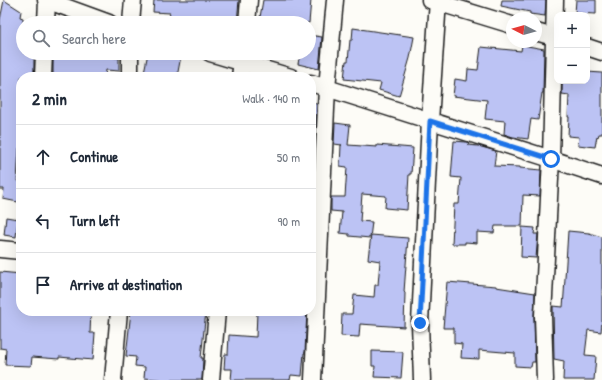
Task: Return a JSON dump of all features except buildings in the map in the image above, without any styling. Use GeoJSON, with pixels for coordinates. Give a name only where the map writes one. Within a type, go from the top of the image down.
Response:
{"type":"FeatureCollection","features":[{"type":"Feature","properties":{"kind":"street"},"geometry":{"type":"LineString","coordinates":[[46,16],[46,0],[90,16]]}},
{"type":"Feature","properties":{"kind":"street"},"geometry":{"type":"LineString","coordinates":[[132,16],[133,0]]}},
{"type":"Feature","properties":{"kind":"street"},"geometry":{"type":"LineString","coordinates":[[248,16],[250,0]]}},
{"type":"Feature","properties":{"kind":"street"},"geometry":{"type":"LineString","coordinates":[[313,380],[327,88],[335,0]]}},
{"type":"Feature","properties":{"kind":"street"},"geometry":{"type":"LineString","coordinates":[[555,0],[555,12]]}},
{"type":"Feature","properties":{"kind":"street"},"geometry":{"type":"LineString","coordinates":[[422,380],[420,323],[436,1],[506,22]]}},
{"type":"Feature","properties":{"kind":"street"},"geometry":{"type":"LineString","coordinates":[[542,34],[554,38]]}},
{"type":"Feature","properties":{"kind":"street"},"geometry":{"type":"LineString","coordinates":[[545,380],[542,316],[551,159],[555,48]]}},
{"type":"Feature","properties":{"kind":"street"},"geometry":{"type":"LineString","coordinates":[[590,48],[602,52]]}},
{"type":"Feature","properties":{"kind":"street"},"geometry":{"type":"LineString","coordinates":[[43,72],[44,60]]}},
{"type":"Feature","properties":{"kind":"street"},"geometry":{"type":"LineString","coordinates":[[130,60],[130,72]]}},
{"type":"Feature","properties":{"kind":"street"},"geometry":{"type":"LineString","coordinates":[[230,60],[272,72]]}},
{"type":"Feature","properties":{"kind":"street"},"geometry":{"type":"LineString","coordinates":[[316,85],[602,176]]}},
{"type":"Feature","properties":{"kind":"street"},"geometry":{"type":"LineString","coordinates":[[0,249],[16,251]]}},
{"type":"Feature","properties":{"kind":"street"},"geometry":{"type":"LineString","coordinates":[[113,380],[119,316]]}},
{"type":"Feature","properties":{"kind":"street"},"geometry":{"type":"LineString","coordinates":[[211,380],[217,316]]}},
{"type":"Feature","properties":{"kind":"route"},"geometry":{"type":"LineString","coordinates":[[420,323],[430,121],[551,159]]}}]}
